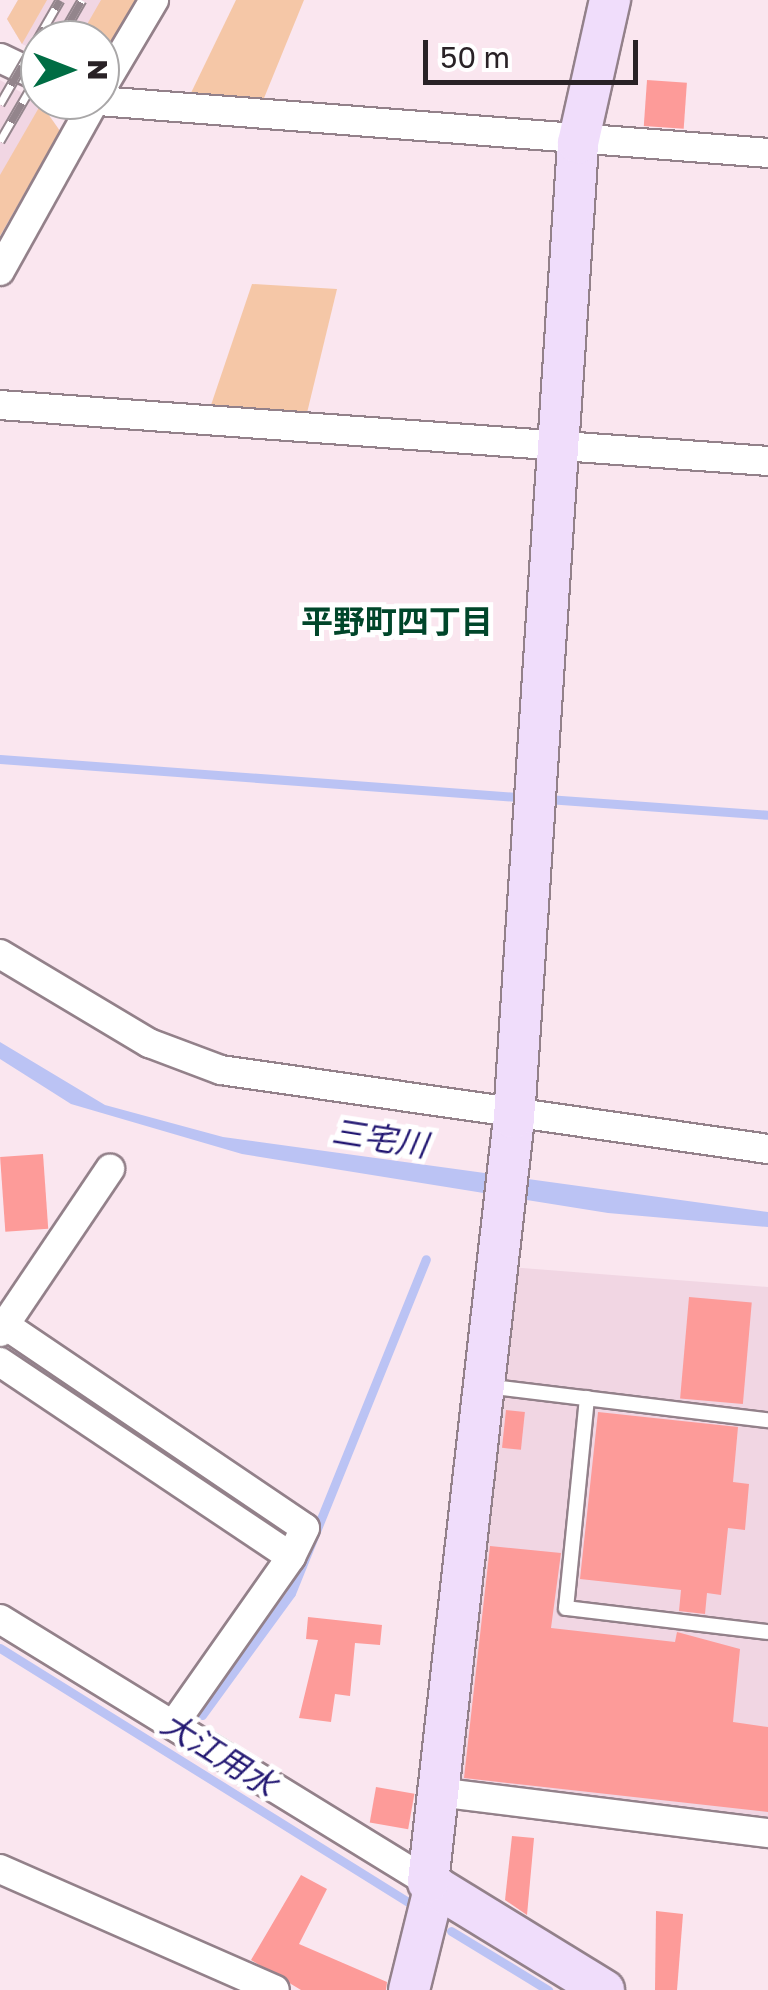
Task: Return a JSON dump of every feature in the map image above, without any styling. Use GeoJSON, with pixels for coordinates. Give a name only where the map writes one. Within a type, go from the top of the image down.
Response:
{"type":"FeatureCollection","features":[{"type":"Feature","properties":{"kind":"street"},"geometry":{"type":"LineString","coordinates":[[120,56],[154,0]]}},
{"type":"Feature","properties":{"kind":"street"},"geometry":{"type":"LineString","coordinates":[[409,1990],[431,1884],[438,1792],[513,1133],[578,143],[610,0]]}},
{"type":"Feature","properties":{"kind":"street"},"geometry":{"type":"LineString","coordinates":[[120,101],[578,143],[768,153]]}},
{"type":"Feature","properties":{"kind":"street"},"geometry":{"type":"LineString","coordinates":[[0,270],[82,120]]}},
{"type":"Feature","properties":{"kind":"street"},"geometry":{"type":"LineString","coordinates":[[0,405],[768,461]]}},
{"type":"Feature","properties":{"kind":"street"},"geometry":{"type":"LineString","coordinates":[[0,954],[149,1043],[221,1070],[513,1133],[768,1149]]}},
{"type":"Feature","properties":{"kind":"street"},"geometry":{"type":"LineString","coordinates":[[110,1168],[2,1329],[305,1528],[291,1556],[173,1725]]}},
{"type":"Feature","properties":{"kind":"street"},"geometry":{"type":"LineString","coordinates":[[0,1362],[291,1556]]}},
{"type":"Feature","properties":{"kind":"street"},"geometry":{"type":"LineString","coordinates":[[0,1619],[604,1990]]}},
{"type":"Feature","properties":{"kind":"street"},"geometry":{"type":"LineString","coordinates":[[438,1792],[768,1833]]}},
{"type":"Feature","properties":{"kind":"street"},"geometry":{"type":"LineString","coordinates":[[0,1870],[275,1990]]}},
{"type":"Feature","properties":{"kind":"lane"},"geometry":{"type":"LineString","coordinates":[[484,1386],[768,1420]]}},
{"type":"Feature","properties":{"kind":"lane"},"geometry":{"type":"LineString","coordinates":[[587,1398],[566,1608],[768,1632]]}},
{"type":"Feature","properties":{"kind":"shaded area"},"geometry":{"type":"Polygon","coordinates":[[[18,0],[137,0],[120,28],[120,20],[20,20],[20,41],[7,19],[18,0]]]}},
{"type":"Feature","properties":{"kind":"shaded area"},"geometry":{"type":"Polygon","coordinates":[[[18,0],[47,0],[36,20],[20,20],[20,41],[7,19],[18,0]]]}},
{"type":"Feature","properties":{"kind":"shaded area"},"geometry":{"type":"Polygon","coordinates":[[[101,0],[137,0],[120,28],[120,20],[90,20],[101,0]]]}},
{"type":"Feature","properties":{"kind":"shaded area"},"geometry":{"type":"Polygon","coordinates":[[[236,0],[304,0],[262,103],[189,97],[236,0]]]}},
{"type":"Feature","properties":{"kind":"shaded area"},"geometry":{"type":"Polygon","coordinates":[[[0,80],[20,92],[20,120],[52,120],[60,131],[0,236],[0,80]]]}},
{"type":"Feature","properties":{"kind":"shaded area"},"geometry":{"type":"Polygon","coordinates":[[[32,120],[52,120],[60,131],[0,236],[0,175],[32,120]]]}},
{"type":"Feature","properties":{"kind":"shaded area"},"geometry":{"type":"Polygon","coordinates":[[[252,284],[337,289],[306,417],[209,411],[252,284]]]}},
{"type":"Feature","properties":{"kind":"shaded area"},"geometry":{"type":"Polygon","coordinates":[[[509,1267],[768,1287],[768,1819],[457,1779],[509,1267]]]}},
{"type":"Feature","properties":{"kind":"water"},"geometry":{"type":"Polygon","coordinates":[[[0,1042],[105,1105],[223,1137],[768,1212],[768,1227],[608,1213],[242,1154],[71,1104],[0,1059],[0,1042]]]}},
{"type":"Feature","properties":{"kind":"building"},"geometry":{"type":"Polygon","coordinates":[[[647,80],[687,83],[684,129],[644,126],[647,80]]]}},
{"type":"Feature","properties":{"kind":"building"},"geometry":{"type":"Polygon","coordinates":[[[43,1154],[48,1229],[5,1232],[0,1157],[43,1154]]]}},
{"type":"Feature","properties":{"kind":"building"},"geometry":{"type":"Polygon","coordinates":[[[689,1297],[752,1302],[743,1404],[680,1399],[689,1297]]]}},
{"type":"Feature","properties":{"kind":"building"},"geometry":{"type":"Polygon","coordinates":[[[506,1410],[525,1412],[521,1450],[502,1448],[506,1410]]]}},
{"type":"Feature","properties":{"kind":"building"},"geometry":{"type":"Polygon","coordinates":[[[598,1412],[738,1427],[733,1482],[749,1484],[745,1530],[728,1528],[721,1595],[707,1593],[705,1614],[679,1611],[681,1590],[580,1579],[598,1412]]]}},
{"type":"Feature","properties":{"kind":"building"},"geometry":{"type":"Polygon","coordinates":[[[490,1546],[561,1553],[551,1628],[675,1642],[677,1632],[740,1649],[733,1722],[768,1727],[768,1812],[464,1778],[490,1546]]]}},
{"type":"Feature","properties":{"kind":"building"},"geometry":{"type":"Polygon","coordinates":[[[308,1617],[382,1625],[380,1645],[355,1643],[350,1696],[335,1694],[331,1722],[299,1718],[318,1640],[306,1639],[308,1617]]]}},
{"type":"Feature","properties":{"kind":"building"},"geometry":{"type":"Polygon","coordinates":[[[376,1787],[414,1794],[408,1829],[370,1822],[376,1787]]]}},
{"type":"Feature","properties":{"kind":"building"},"geometry":{"type":"Polygon","coordinates":[[[512,1836],[534,1838],[527,1915],[505,1900],[512,1836]]]}},
{"type":"Feature","properties":{"kind":"building"},"geometry":{"type":"Polygon","coordinates":[[[301,1875],[327,1889],[299,1944],[387,1982],[386,1990],[301,1990],[251,1960],[301,1875]]]}},
{"type":"Feature","properties":{"kind":"building"},"geometry":{"type":"Polygon","coordinates":[[[656,1911],[683,1914],[677,1990],[655,1990],[656,1911]]]}},
{"type":"Feature","properties":{"kind":"waterway"},"geometry":{"type":"LineString","coordinates":[[0,759],[517,797]]}},
{"type":"Feature","properties":{"kind":"waterway"},"geometry":{"type":"LineString","coordinates":[[547,799],[768,815]]}},
{"type":"Feature","properties":{"kind":"waterway"},"geometry":{"type":"LineString","coordinates":[[202,1715],[291,1593],[426,1259]]}},
{"type":"Feature","properties":{"kind":"waterway"},"geometry":{"type":"LineString","coordinates":[[18,1355],[287,1536]]}},
{"type":"Feature","properties":{"kind":"waterway","name":"大江用水"},"geometry":{"type":"LineString","coordinates":[[0,1648],[411,1904]]}},
{"type":"Feature","properties":{"kind":"waterway","name":"大江用水"},"geometry":{"type":"LineString","coordinates":[[451,1931],[548,1990]]}},
{"type":"Feature","properties":{"kind":"railway"},"geometry":{"type":"LineString","coordinates":[[0,104],[60,0]]}},
{"type":"Feature","properties":{"kind":"railway"},"geometry":{"type":"LineString","coordinates":[[70,20],[82,0]]}},
{"type":"Feature","properties":{"kind":"railway"},"geometry":{"type":"LineString","coordinates":[[0,141],[20,106]]}},
{"type":"Feature","properties":{"kind":"district","name":"平野町四丁目"},"geometry":{"type":"Point","coordinates":[397,621]}},
{"type":"Feature","properties":{"kind":"water label","name":"三宅川"},"geometry":{"type":"Point","coordinates":[380,1138]}}]}
